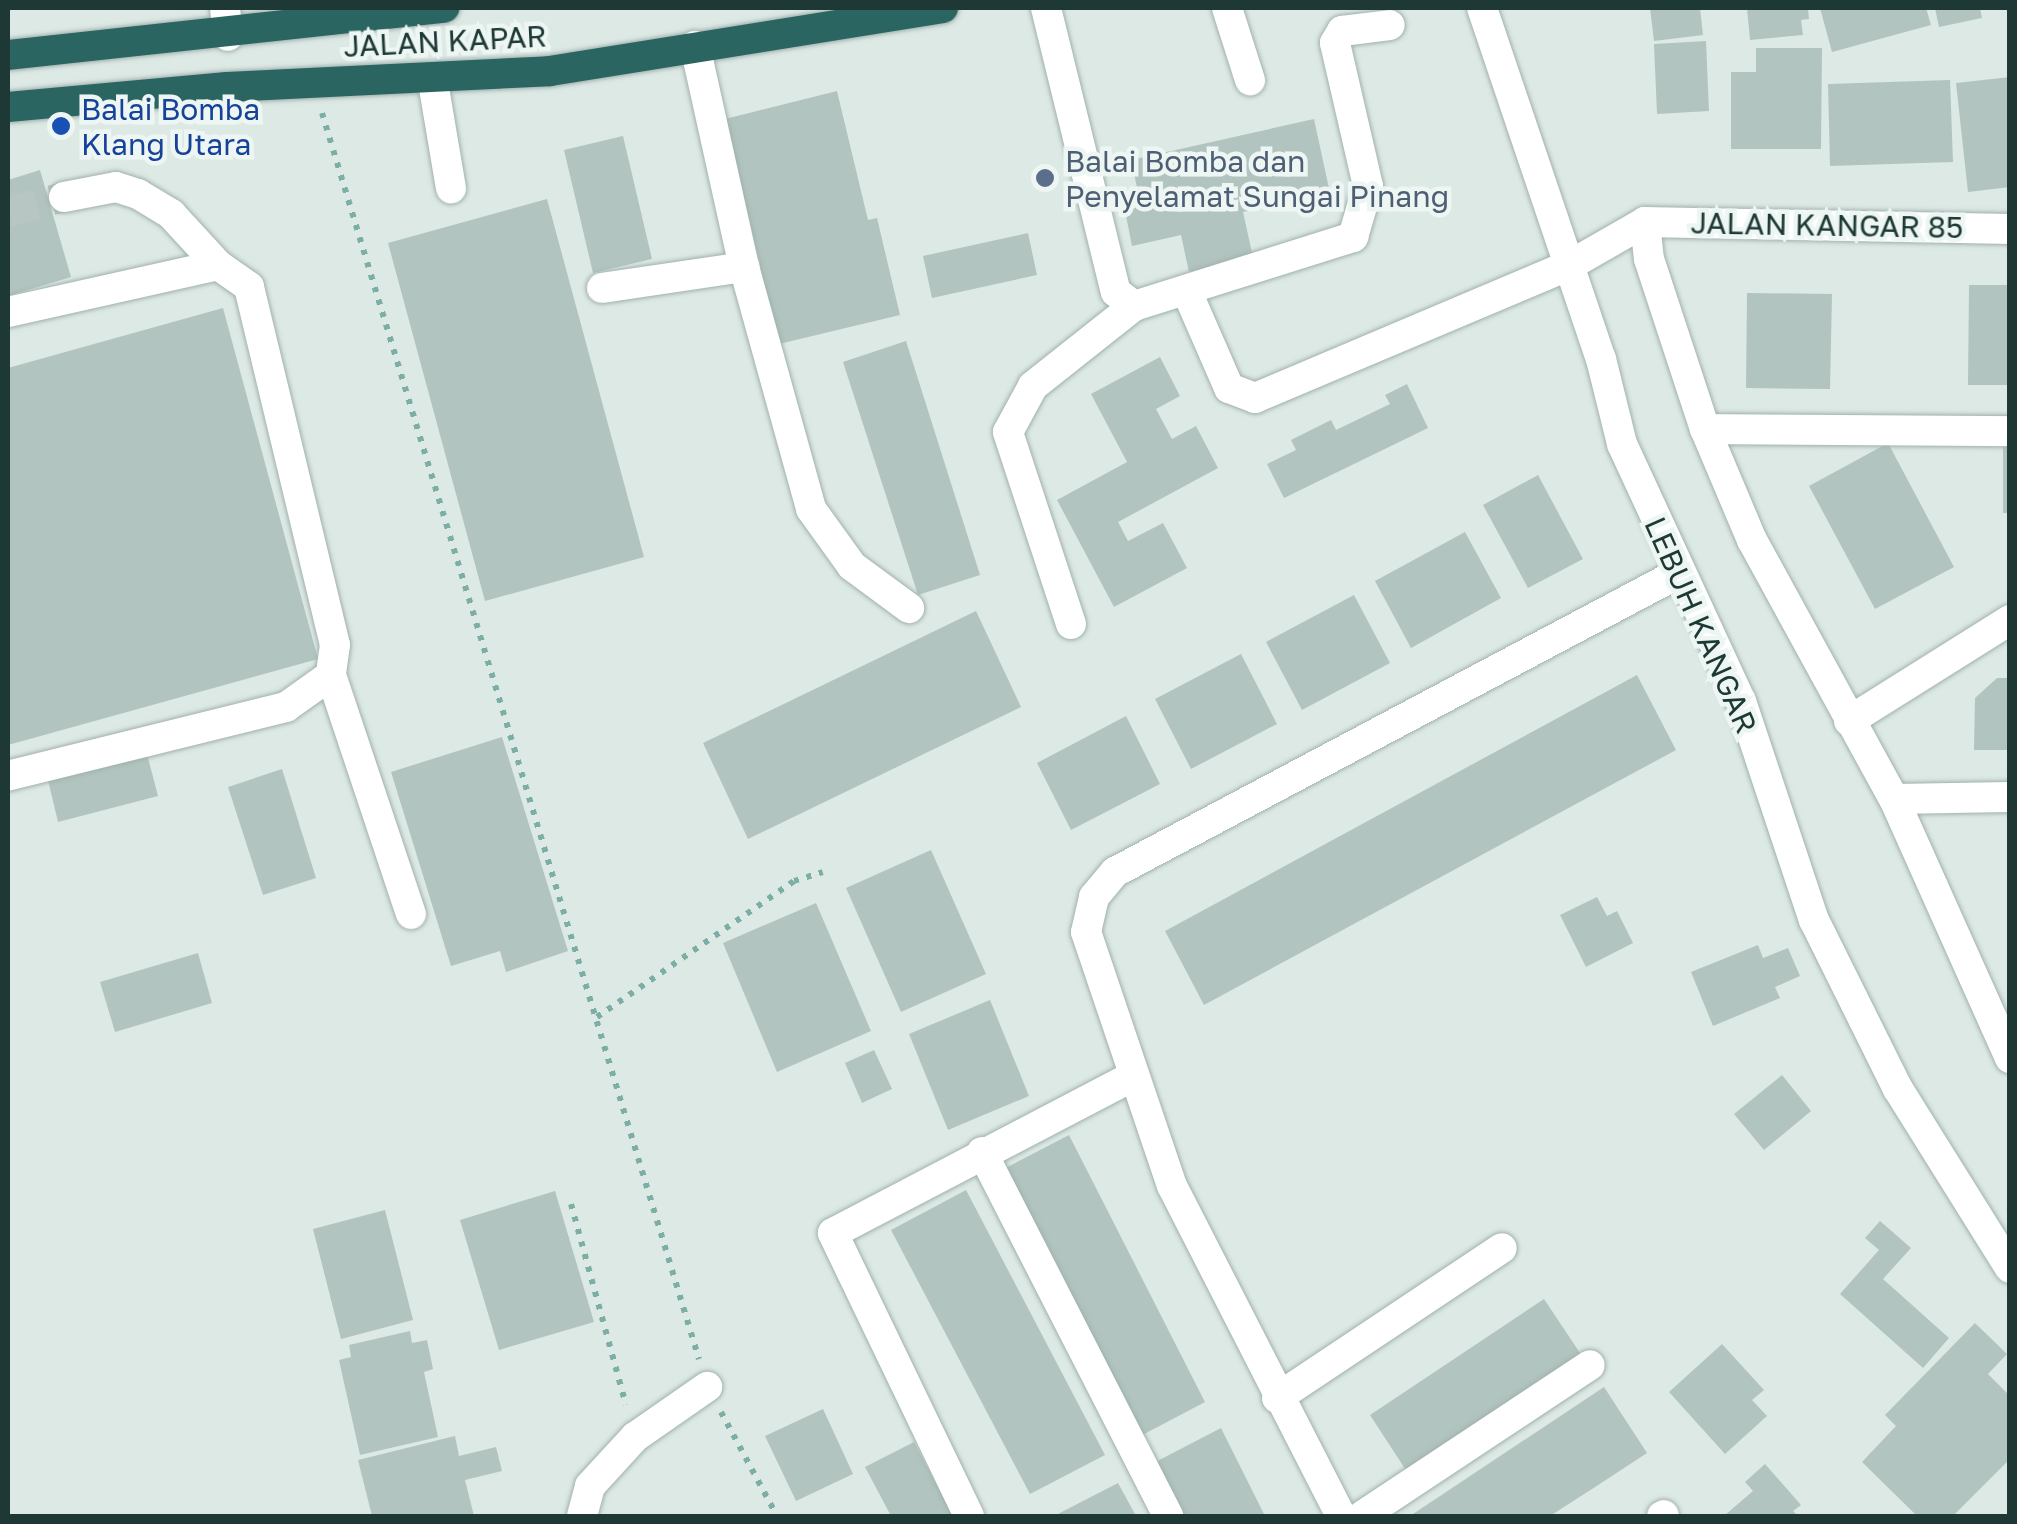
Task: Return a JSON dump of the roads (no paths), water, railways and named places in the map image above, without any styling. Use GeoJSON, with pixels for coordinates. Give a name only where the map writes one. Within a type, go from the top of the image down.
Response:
{"type":"FeatureCollection","features":[{"type":"Feature","properties":{"kind":"highway","name":"JALAN KAPAR"},"geometry":{"type":"LineString","coordinates":[[8,55],[227,22],[444,8]]}},
{"type":"Feature","properties":{"kind":"highway","name":"JALAN KAPAR"},"geometry":{"type":"LineString","coordinates":[[8,108],[313,83],[433,82],[550,72],[943,8]]}},
{"type":"Feature","properties":{"kind":"street"},"geometry":{"type":"LineString","coordinates":[[1046,8],[1116,292],[1134,306]]}},
{"type":"Feature","properties":{"kind":"street"},"geometry":{"type":"LineString","coordinates":[[1227,8],[1250,80]]}},
{"type":"Feature","properties":{"kind":"street","name":"LEBUH KANGAR"},"geometry":{"type":"LineString","coordinates":[[1482,8],[1570,264],[1622,444],[1676,574],[1740,701],[1814,920],[1898,1089],[2010,1268]]}},
{"type":"Feature","properties":{"kind":"street"},"geometry":{"type":"LineString","coordinates":[[1071,624],[1008,432],[1033,386],[1134,306],[1188,294],[1352,236],[1368,186],[1335,43],[1342,31],[1390,25]]}},
{"type":"Feature","properties":{"kind":"street"},"geometry":{"type":"LineString","coordinates":[[695,46],[744,267],[812,509],[852,566],[909,608]]}},
{"type":"Feature","properties":{"kind":"street"},"geometry":{"type":"LineString","coordinates":[[433,82],[451,188]]}},
{"type":"Feature","properties":{"kind":"street"},"geometry":{"type":"LineString","coordinates":[[64,196],[116,187],[138,194],[171,214],[218,265],[248,287],[335,644],[331,675],[410,914]]}},
{"type":"Feature","properties":{"kind":"street"},"geometry":{"type":"LineString","coordinates":[[1188,294],[1229,388],[1256,398],[1570,264],[1645,222],[1648,259],[1705,429],[1752,540],[1994,979],[2010,1058]]}},
{"type":"Feature","properties":{"kind":"street","name":"JALAN KANGAR 85"},"geometry":{"type":"LineString","coordinates":[[1645,222],[2010,229]]}},
{"type":"Feature","properties":{"kind":"street"},"geometry":{"type":"LineString","coordinates":[[8,312],[218,265]]}},
{"type":"Feature","properties":{"kind":"street"},"geometry":{"type":"LineString","coordinates":[[602,288],[744,267]]}},
{"type":"Feature","properties":{"kind":"street"},"geometry":{"type":"LineString","coordinates":[[1705,429],[2010,430]]}},
{"type":"Feature","properties":{"kind":"street"},"geometry":{"type":"LineString","coordinates":[[1341,1516],[1276,1398],[1172,1186],[1130,1077],[1086,932],[1094,898],[1116,872],[1676,574]]}},
{"type":"Feature","properties":{"kind":"street"},"geometry":{"type":"LineString","coordinates":[[1849,721],[2010,620]]}},
{"type":"Feature","properties":{"kind":"street"},"geometry":{"type":"LineString","coordinates":[[8,776],[286,708],[331,675]]}},
{"type":"Feature","properties":{"kind":"street"},"geometry":{"type":"LineString","coordinates":[[1894,799],[2010,798]]}},
{"type":"Feature","properties":{"kind":"street"},"geometry":{"type":"LineString","coordinates":[[970,1516],[833,1233],[1130,1077]]}},
{"type":"Feature","properties":{"kind":"street"},"geometry":{"type":"LineString","coordinates":[[982,1152],[1168,1516]]}},
{"type":"Feature","properties":{"kind":"street"},"geometry":{"type":"LineString","coordinates":[[1276,1398],[1502,1248]]}},
{"type":"Feature","properties":{"kind":"street"},"geometry":{"type":"LineString","coordinates":[[1362,1516],[1590,1365]]}},
{"type":"Feature","properties":{"kind":"street"},"geometry":{"type":"LineString","coordinates":[[582,1516],[590,1486],[635,1437],[707,1387]]}},
{"type":"Feature","properties":{"kind":"tunnel"},"geometry":{"type":"LineString","coordinates":[[8,212],[64,197]]}},
{"type":"Feature","properties":{"kind":"place","name":"Balai Bomba Klang Utara"},"geometry":{"type":"Point","coordinates":[61,126]}},
{"type":"Feature","properties":{"kind":"place","name":"Balai Bomba dan Penyelamat Sungai Pinang"},"geometry":{"type":"Point","coordinates":[1045,178]}}]}
